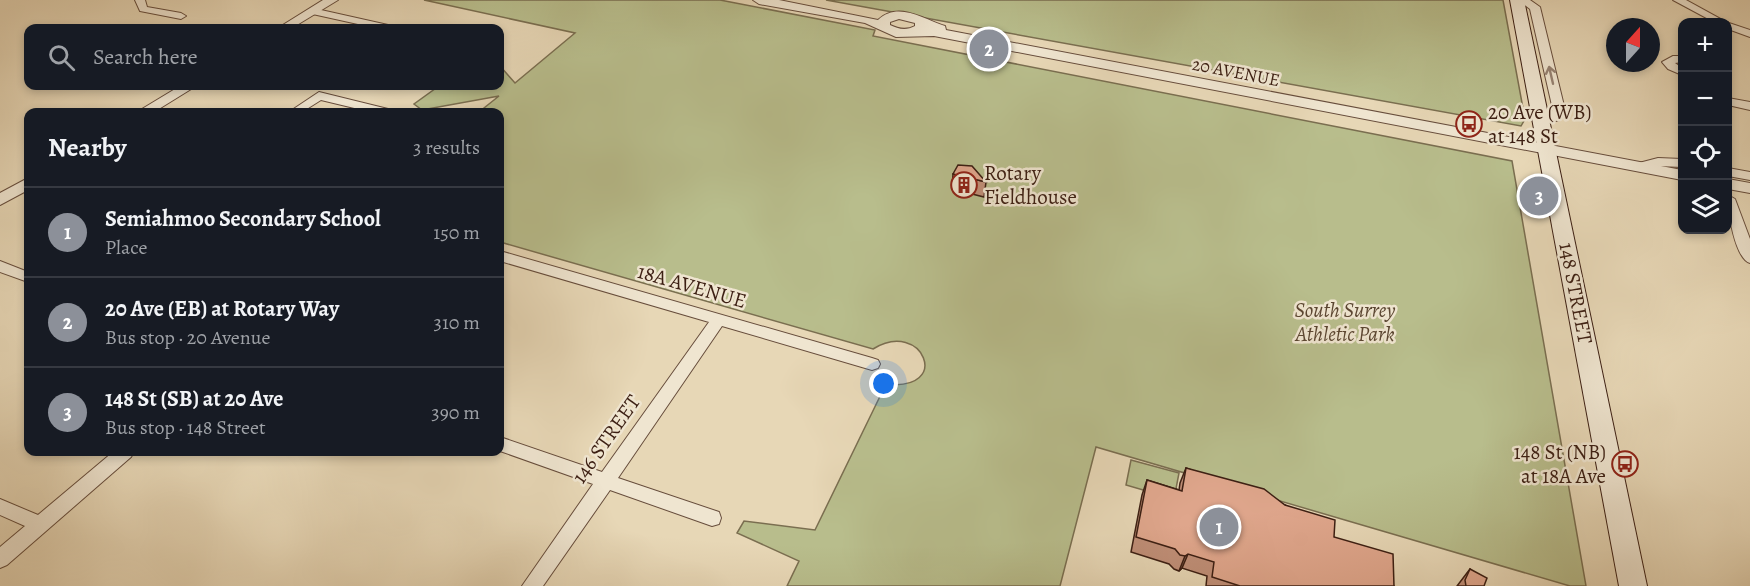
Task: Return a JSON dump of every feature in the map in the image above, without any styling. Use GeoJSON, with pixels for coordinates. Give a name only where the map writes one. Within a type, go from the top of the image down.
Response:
{"type":"FeatureCollection","features":[{"type":"Feature","properties":{"kind":"main road","name":"148 STREET"},"geometry":{"type":"LineString","coordinates":[[1517,0],[1636,585]]}},
{"type":"Feature","properties":{"kind":"street"},"geometry":{"type":"LineString","coordinates":[[140,0],[144,9],[181,16]]}},
{"type":"Feature","properties":{"kind":"street"},"geometry":{"type":"LineString","coordinates":[[291,24],[332,0]]}},
{"type":"Feature","properties":{"kind":"street"},"geometry":{"type":"LineString","coordinates":[[759,0],[868,20],[896,33],[919,26],[909,15],[871,16],[774,0]]}},
{"type":"Feature","properties":{"kind":"street"},"geometry":{"type":"LineString","coordinates":[[1523,0],[1535,7],[1559,110],[1556,117],[1542,120]]}},
{"type":"Feature","properties":{"kind":"street"},"geometry":{"type":"LineString","coordinates":[[1678,0],[1713,18]]}},
{"type":"Feature","properties":{"kind":"street"},"geometry":{"type":"LineString","coordinates":[[312,11],[369,24]]}},
{"type":"Feature","properties":{"kind":"street"},"geometry":{"type":"LineString","coordinates":[[884,26],[884,20],[895,15]]}},
{"type":"Feature","properties":{"kind":"street","name":"20 AVENUE"},"geometry":{"type":"LineString","coordinates":[[919,26],[934,32],[1463,135],[1678,174]]}},
{"type":"Feature","properties":{"kind":"street"},"geometry":{"type":"LineString","coordinates":[[1732,27],[1750,34]]}},
{"type":"Feature","properties":{"kind":"street"},"geometry":{"type":"LineString","coordinates":[[1678,59],[1668,62],[1678,70]]}},
{"type":"Feature","properties":{"kind":"street"},"geometry":{"type":"LineString","coordinates":[[151,108],[182,90]]}},
{"type":"Feature","properties":{"kind":"street"},"geometry":{"type":"LineString","coordinates":[[301,108],[319,96],[368,108]]}},
{"type":"Feature","properties":{"kind":"street"},"geometry":{"type":"LineString","coordinates":[[1732,103],[1750,106]]}},
{"type":"Feature","properties":{"kind":"street","name":"20 AVENUE"},"geometry":{"type":"LineString","coordinates":[[1640,167],[1658,162],[1678,163]]}},
{"type":"Feature","properties":{"kind":"street"},"geometry":{"type":"LineString","coordinates":[[1732,173],[1750,176]]}},
{"type":"Feature","properties":{"kind":"street"},"geometry":{"type":"LineString","coordinates":[[0,200],[24,185]]}},
{"type":"Feature","properties":{"kind":"street"},"geometry":{"type":"LineString","coordinates":[[1732,185],[1750,188]]}},
{"type":"Feature","properties":{"kind":"street"},"geometry":{"type":"LineString","coordinates":[[1732,210],[1750,258]]}},
{"type":"Feature","properties":{"kind":"street","name":"18A AVENUE"},"geometry":{"type":"LineString","coordinates":[[504,257],[872,364]]}},
{"type":"Feature","properties":{"kind":"street"},"geometry":{"type":"LineString","coordinates":[[0,266],[24,275]]}},
{"type":"Feature","properties":{"kind":"street","name":"146 STREET"},"geometry":{"type":"LineString","coordinates":[[532,586],[719,319]]}},
{"type":"Feature","properties":{"kind":"street"},"geometry":{"type":"LineString","coordinates":[[504,445],[712,518]]}},
{"type":"Feature","properties":{"kind":"street"},"geometry":{"type":"LineString","coordinates":[[0,559],[120,456]]}},
{"type":"Feature","properties":{"kind":"street"},"geometry":{"type":"LineString","coordinates":[[0,507],[40,524]]}},
{"type":"Feature","properties":{"kind":"green space","name":"South Surrey Athletic Park"},"geometry":{"type":"Polygon","coordinates":[[[424,0],[720,0],[875,30],[873,36],[1512,161],[1586,586],[1570,586],[1096,447],[1060,586],[787,586],[799,561],[737,533],[744,521],[815,530],[886,384],[907,384],[919,378],[925,368],[923,358],[917,349],[906,343],[891,342],[873,349],[504,243],[504,108],[484,108],[499,96],[433,108],[419,108],[414,104],[433,90],[504,90],[504,71],[515,83],[575,33],[424,0]]]}},
{"type":"Feature","properties":{"kind":"green space"},"geometry":{"type":"Polygon","coordinates":[[[826,0],[1503,0],[1525,119],[1521,126],[826,0]]]}},
{"type":"Feature","properties":{"kind":"green space"},"geometry":{"type":"Polygon","coordinates":[[[1131,460],[1179,473],[1174,499],[1126,485],[1131,460]]]}},
{"type":"Feature","properties":{"kind":"building"},"geometry":{"type":"Polygon","coordinates":[[[958,165],[972,166],[986,182],[953,174],[958,165]]]}},
{"type":"Feature","properties":{"kind":"building"},"geometry":{"type":"Polygon","coordinates":[[[1186,468],[1264,489],[1285,505],[1335,520],[1334,537],[1393,554],[1394,586],[1240,586],[1212,577],[1214,562],[1188,554],[1180,555],[1175,549],[1136,537],[1147,480],[1182,491],[1186,468]]]}},
{"type":"Feature","properties":{"kind":"building"},"geometry":{"type":"Polygon","coordinates":[[[1470,569],[1487,578],[1484,586],[1466,586],[1465,580],[1470,569]]]}},
{"type":"Feature","properties":{"kind":"place","name":"20 Ave (EB) at Rotary Way"},"geometry":{"type":"Point","coordinates":[989,49]}},
{"type":"Feature","properties":{"kind":"place","name":"20 Ave (WB) at 148 St"},"geometry":{"type":"Point","coordinates":[1469,124]}},
{"type":"Feature","properties":{"kind":"place","name":"Rotary Fieldhouse"},"geometry":{"type":"Point","coordinates":[964,185]}},
{"type":"Feature","properties":{"kind":"place","name":"148 St (SB) at 20 Ave"},"geometry":{"type":"Point","coordinates":[1539,196]}},
{"type":"Feature","properties":{"kind":"place","name":"148 St (NB) at 18A Ave"},"geometry":{"type":"Point","coordinates":[1625,464]}},
{"type":"Feature","properties":{"kind":"place","name":"Semiahmoo Secondary School"},"geometry":{"type":"Point","coordinates":[1219,527]}}]}
